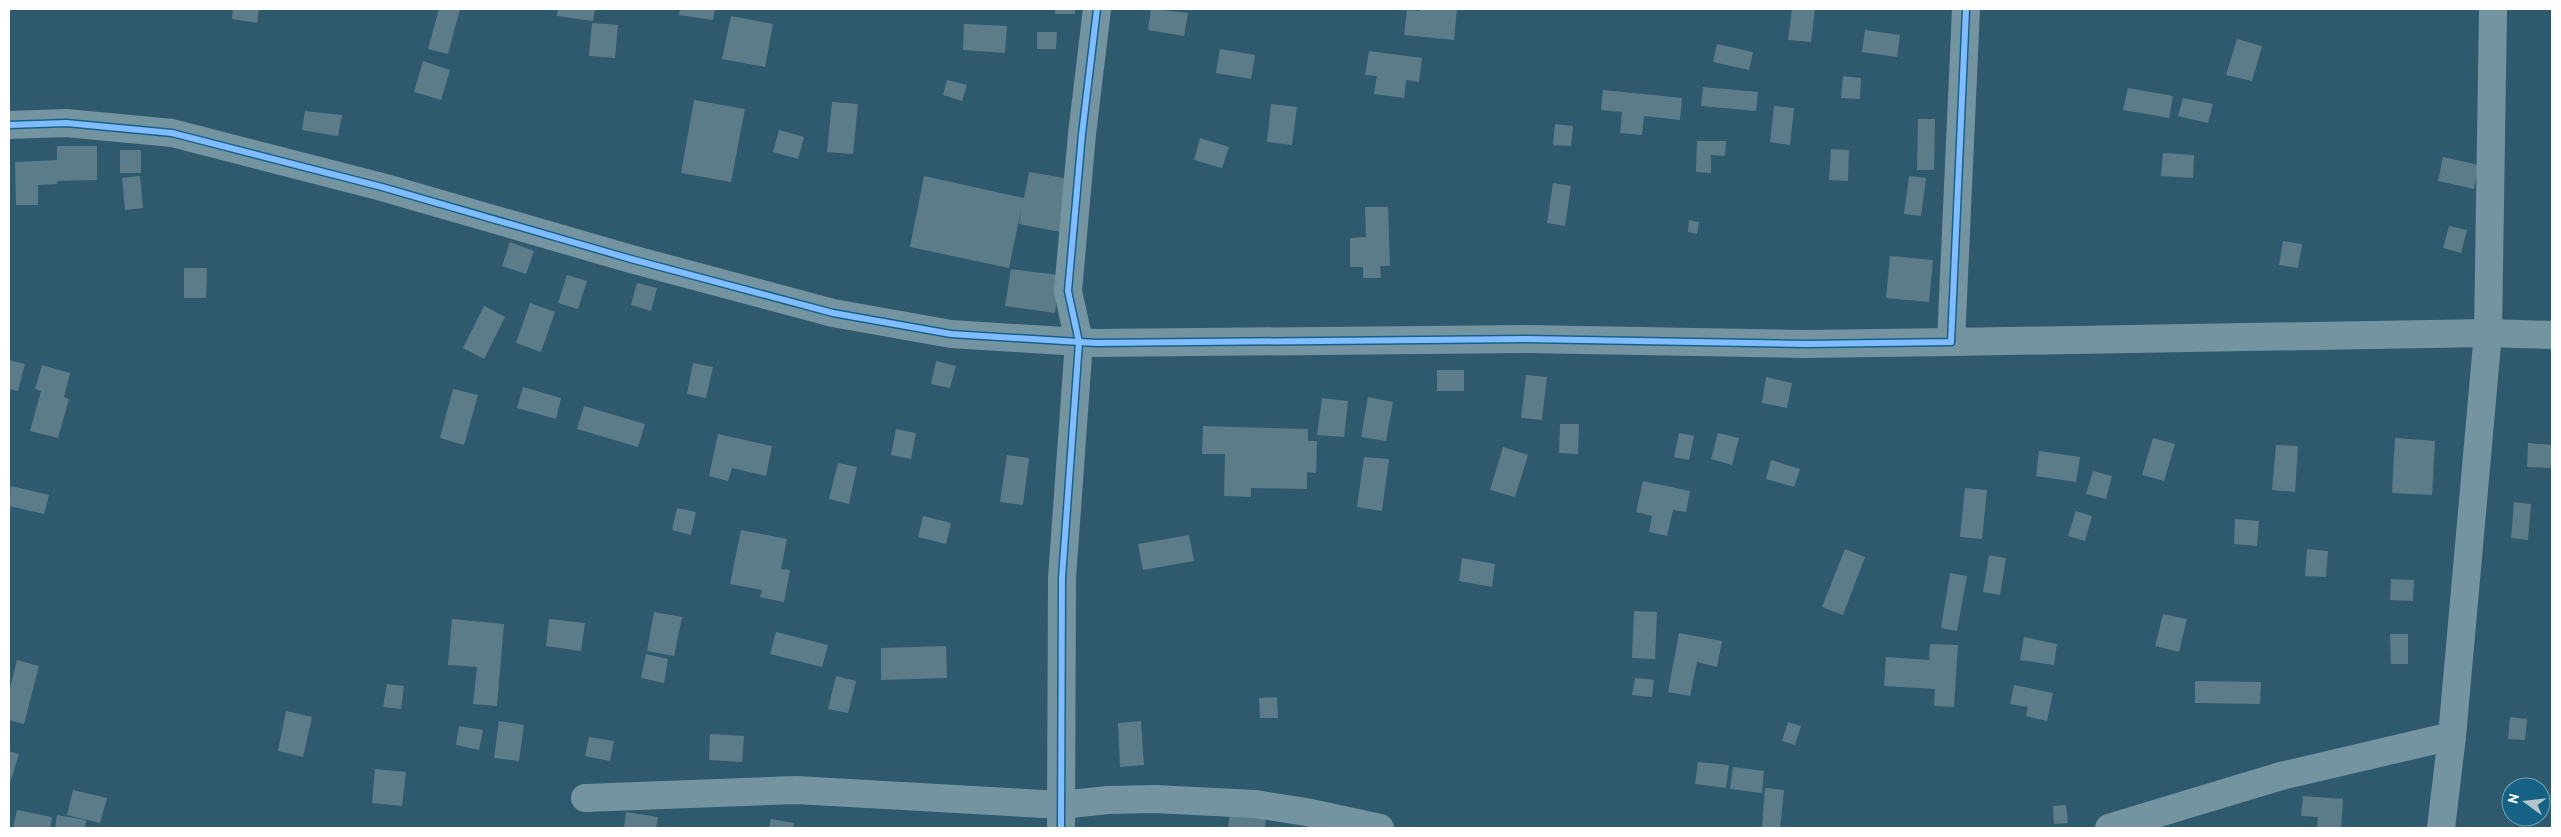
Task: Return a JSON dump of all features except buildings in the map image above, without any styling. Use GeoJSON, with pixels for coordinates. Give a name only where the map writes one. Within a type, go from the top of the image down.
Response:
{"type":"FeatureCollection","features":[{"type":"Feature","properties":{"kind":"street"},"geometry":{"type":"LineString","coordinates":[[1061,817],[1062,578],[1079,342],[1068,291],[1082,134],[1097,9]]}},
{"type":"Feature","properties":{"kind":"street"},"geometry":{"type":"LineString","coordinates":[[1951,342],[1966,9]]}},
{"type":"Feature","properties":{"kind":"street"},"geometry":{"type":"LineString","coordinates":[[2441,828],[2452,736],[2488,333],[2493,9]]}},
{"type":"Feature","properties":{"kind":"street"},"geometry":{"type":"LineString","coordinates":[[9,125],[66,123],[172,133],[382,187],[631,259],[833,313],[951,334],[1079,342],[1526,339],[1805,344],[2488,333],[2552,335]]}},
{"type":"Feature","properties":{"kind":"street"},"geometry":{"type":"LineString","coordinates":[[2109,828],[2281,776],[2452,736]]}},
{"type":"Feature","properties":{"kind":"street"},"geometry":{"type":"LineString","coordinates":[[585,798],[796,790],[1061,817],[1108,800],[1154,799],[1255,804],[1306,812],[1380,828]]}},
{"type":"Feature","properties":{"kind":"cycle path"},"geometry":{"type":"LineString","coordinates":[[1061,828],[1062,578],[1079,342],[1068,291],[1082,134],[1097,9]]}},
{"type":"Feature","properties":{"kind":"cycle path"},"geometry":{"type":"LineString","coordinates":[[9,125],[66,123],[172,133],[382,187],[631,259],[833,313],[951,334],[1096,343],[1526,339],[1805,344],[1951,342],[1966,9]]}}]}
